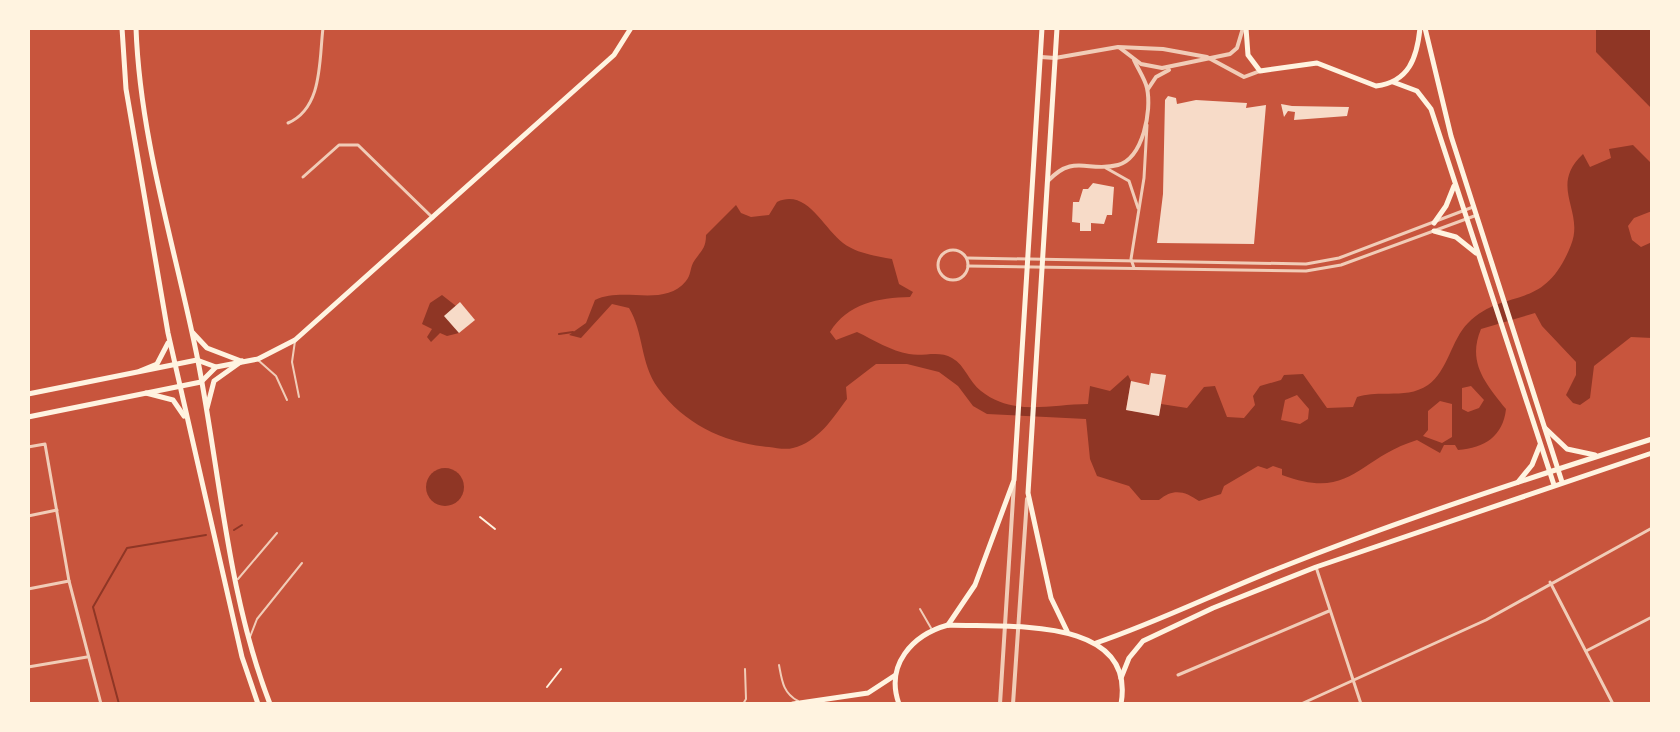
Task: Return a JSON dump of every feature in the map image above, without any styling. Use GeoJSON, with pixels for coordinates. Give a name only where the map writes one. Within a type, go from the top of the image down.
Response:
{"type":"FeatureCollection","features":[{"type":"Feature","properties":{"kind":"main road"},"geometry":{"type":"LineString","coordinates":[[122,28],[126,89],[168,333],[227,592],[258,704]]}},
{"type":"Feature","properties":{"kind":"main road"},"geometry":{"type":"LineString","coordinates":[[136,28],[138,85],[197,360],[236,581],[261,681],[270,704]]}},
{"type":"Feature","properties":{"kind":"main road"},"geometry":{"type":"LineString","coordinates":[[28,417],[201,382],[216,367],[258,359],[295,340],[614,55],[631,28]]}},
{"type":"Feature","properties":{"kind":"main road"},"geometry":{"type":"LineString","coordinates":[[948,625],[975,585],[1014,480],[1042,28]]}},
{"type":"Feature","properties":{"kind":"main road"},"geometry":{"type":"LineString","coordinates":[[1057,28],[1028,493],[1051,598],[1067,631]]}},
{"type":"Feature","properties":{"kind":"main road"},"geometry":{"type":"LineString","coordinates":[[1245,28],[1248,55],[1260,71],[1317,63],[1368,85],[1393,82],[1403,76],[1415,58],[1423,28]]}},
{"type":"Feature","properties":{"kind":"main road"},"geometry":{"type":"LineString","coordinates":[[1423,28],[1474,207],[1505,296],[1562,482]]}},
{"type":"Feature","properties":{"kind":"main road"},"geometry":{"type":"LineString","coordinates":[[1393,82],[1417,91],[1431,109],[1554,485]]}},
{"type":"Feature","properties":{"kind":"main road"},"geometry":{"type":"LineString","coordinates":[[1454,184],[1434,227],[1456,237],[1477,254]]}},
{"type":"Feature","properties":{"kind":"main road"},"geometry":{"type":"LineString","coordinates":[[191,330],[207,348],[242,361]]}},
{"type":"Feature","properties":{"kind":"main road"},"geometry":{"type":"LineString","coordinates":[[140,371],[163,358],[168,333]]}},
{"type":"Feature","properties":{"kind":"main road"},"geometry":{"type":"LineString","coordinates":[[28,394],[197,360],[216,367]]}},
{"type":"Feature","properties":{"kind":"main road"},"geometry":{"type":"LineString","coordinates":[[206,413],[214,381],[242,361]]}},
{"type":"Feature","properties":{"kind":"main road"},"geometry":{"type":"LineString","coordinates":[[146,393],[173,400],[188,424]]}},
{"type":"Feature","properties":{"kind":"main road"},"geometry":{"type":"LineString","coordinates":[[1545,428],[1567,449],[1598,456]]}},
{"type":"Feature","properties":{"kind":"main road"},"geometry":{"type":"LineString","coordinates":[[1096,643],[1278,568],[1549,471],[1652,439]]}},
{"type":"Feature","properties":{"kind":"main road"},"geometry":{"type":"LineString","coordinates":[[1517,483],[1532,465],[1540,445]]}},
{"type":"Feature","properties":{"kind":"main road"},"geometry":{"type":"LineString","coordinates":[[1121,704],[1121,678],[1129,658],[1143,641],[1316,567],[1652,453]]}},
{"type":"Feature","properties":{"kind":"main road"},"geometry":{"type":"LineString","coordinates":[[899,704],[895,676],[906,649],[932,629],[948,625],[1067,631],[1096,643],[1109,655],[1121,678]]}},
{"type":"Feature","properties":{"kind":"main road"},"geometry":{"type":"LineString","coordinates":[[793,704],[868,693],[895,676]]}},
{"type":"Feature","properties":{"kind":"main road"},"geometry":{"type":"LineString","coordinates":[[252,690],[261,681]]}},
{"type":"Feature","properties":{"kind":"street"},"geometry":{"type":"LineString","coordinates":[[288,123],[301,117],[310,104],[318,77],[323,28]]}},
{"type":"Feature","properties":{"kind":"street"},"geometry":{"type":"LineString","coordinates":[[1048,181],[1060,168],[1070,165],[1119,165],[1132,157],[1139,144],[1148,89],[1156,77],[1172,68],[1233,52],[1245,28]]}},
{"type":"Feature","properties":{"kind":"street"},"geometry":{"type":"LineString","coordinates":[[1041,57],[1055,58],[1118,47],[1163,49],[1207,57],[1244,77],[1260,71]]}},
{"type":"Feature","properties":{"kind":"street"},"geometry":{"type":"LineString","coordinates":[[1118,47],[1134,60],[1148,66],[1172,68]]}},
{"type":"Feature","properties":{"kind":"street"},"geometry":{"type":"LineString","coordinates":[[1134,60],[1148,89]]}},
{"type":"Feature","properties":{"kind":"street"},"geometry":{"type":"LineString","coordinates":[[1134,268],[1131,259],[1139,212],[1147,128],[1145,118]]}},
{"type":"Feature","properties":{"kind":"street"},"geometry":{"type":"LineString","coordinates":[[303,177],[339,145],[358,145],[433,218]]}},
{"type":"Feature","properties":{"kind":"street"},"geometry":{"type":"LineString","coordinates":[[1099,165],[1129,181],[1139,212]]}},
{"type":"Feature","properties":{"kind":"street"},"geometry":{"type":"LineString","coordinates":[[968,266],[1306,271],[1341,265],[1474,207]]}},
{"type":"Feature","properties":{"kind":"street"},"geometry":{"type":"LineString","coordinates":[[967,258],[1306,264],[1339,258],[1477,215]]}},
{"type":"Feature","properties":{"kind":"street"},"geometry":{"type":"LineString","coordinates":[[948,250],[959,250],[967,258],[968,266],[964,276],[954,280],[943,277],[938,268],[939,257],[948,250]]}},
{"type":"Feature","properties":{"kind":"street"},"geometry":{"type":"LineString","coordinates":[[28,447],[45,444],[69,581],[101,704]]}},
{"type":"Feature","properties":{"kind":"street"},"geometry":{"type":"LineString","coordinates":[[1000,704],[1014,480]]}},
{"type":"Feature","properties":{"kind":"street"},"geometry":{"type":"LineString","coordinates":[[1013,704],[1028,493]]}},
{"type":"Feature","properties":{"kind":"street"},"geometry":{"type":"LineString","coordinates":[[28,516],[57,510]]}},
{"type":"Feature","properties":{"kind":"street"},"geometry":{"type":"LineString","coordinates":[[1301,704],[1420,653],[1486,620],[1652,528]]}},
{"type":"Feature","properties":{"kind":"street"},"geometry":{"type":"LineString","coordinates":[[1316,567],[1361,704]]}},
{"type":"Feature","properties":{"kind":"street"},"geometry":{"type":"LineString","coordinates":[[28,589],[69,581]]}},
{"type":"Feature","properties":{"kind":"street"},"geometry":{"type":"LineString","coordinates":[[1550,582],[1613,704]]}},
{"type":"Feature","properties":{"kind":"street"},"geometry":{"type":"LineString","coordinates":[[1178,675],[1329,611]]}},
{"type":"Feature","properties":{"kind":"street"},"geometry":{"type":"LineString","coordinates":[[1586,651],[1652,617]]}},
{"type":"Feature","properties":{"kind":"street"},"geometry":{"type":"LineString","coordinates":[[28,667],[87,657]]}},
{"type":"Feature","properties":{"kind":"lane"},"geometry":{"type":"LineString","coordinates":[[295,340],[292,362],[299,397]]}},
{"type":"Feature","properties":{"kind":"lane"},"geometry":{"type":"LineString","coordinates":[[258,359],[276,376],[287,400]]}},
{"type":"Feature","properties":{"kind":"lane"},"geometry":{"type":"LineString","coordinates":[[227,592],[277,533]]}},
{"type":"Feature","properties":{"kind":"lane"},"geometry":{"type":"LineString","coordinates":[[250,637],[257,619],[302,563]]}},
{"type":"Feature","properties":{"kind":"lane"},"geometry":{"type":"LineString","coordinates":[[920,609],[932,629]]}},
{"type":"Feature","properties":{"kind":"lane"},"geometry":{"type":"LineString","coordinates":[[779,665],[789,695],[802,702]]}},
{"type":"Feature","properties":{"kind":"lane"},"geometry":{"type":"LineString","coordinates":[[743,704],[746,699],[745,669]]}},
{"type":"Feature","properties":{"kind":"path"},"geometry":{"type":"LineString","coordinates":[[480,517],[495,529]]}},
{"type":"Feature","properties":{"kind":"path"},"geometry":{"type":"LineString","coordinates":[[547,687],[561,669]]}},
{"type":"Feature","properties":{"kind":"shaded area"},"geometry":{"type":"Polygon","coordinates":[[[1596,28],[1652,28],[1652,109],[1596,52],[1596,28]]]}},
{"type":"Feature","properties":{"kind":"shaded area"},"geometry":{"type":"Polygon","coordinates":[[[1633,145],[1652,164],[1652,211],[1634,218],[1628,226],[1632,240],[1641,247],[1652,242],[1652,338],[1631,337],[1594,366],[1590,398],[1580,405],[1573,403],[1566,395],[1576,375],[1576,362],[1542,326],[1535,313],[1481,329],[1476,352],[1480,372],[1506,409],[1501,427],[1491,439],[1468,449],[1458,450],[1455,445],[1444,445],[1440,453],[1417,440],[1353,474],[1324,483],[1305,482],[1282,475],[1282,469],[1258,466],[1224,486],[1221,494],[1199,501],[1179,492],[1159,500],[1141,500],[1129,486],[1097,476],[1090,459],[1086,419],[987,414],[973,406],[958,386],[939,372],[907,364],[876,364],[846,387],[847,399],[836,414],[817,435],[802,445],[784,449],[753,445],[707,430],[669,401],[652,378],[629,308],[612,304],[581,338],[569,335],[586,323],[595,300],[618,295],[655,295],[677,289],[688,279],[693,263],[704,247],[706,235],[736,205],[741,213],[751,217],[769,215],[777,202],[788,199],[806,205],[848,246],[866,254],[892,259],[899,284],[913,292],[910,297],[875,301],[855,308],[830,332],[836,340],[857,332],[902,353],[947,356],[960,365],[981,391],[1006,404],[1033,407],[1088,404],[1090,386],[1110,391],[1128,375],[1131,381],[1126,410],[1159,415],[1161,404],[1187,408],[1204,387],[1215,386],[1227,417],[1244,418],[1255,405],[1253,396],[1260,386],[1281,380],[1284,375],[1303,374],[1327,408],[1353,407],[1357,397],[1411,392],[1428,385],[1440,372],[1468,323],[1482,312],[1536,290],[1549,281],[1560,267],[1574,232],[1568,188],[1568,177],[1573,166],[1583,154],[1590,167],[1611,158],[1609,149],[1633,145]],[[1471,386],[1462,388],[1462,409],[1468,412],[1479,408],[1484,400],[1471,386]],[[1297,395],[1285,400],[1281,420],[1300,424],[1308,419],[1309,409],[1297,395]],[[1440,401],[1428,411],[1428,430],[1423,436],[1442,443],[1452,437],[1452,404],[1440,401]]]}},
{"type":"Feature","properties":{"kind":"shaded area"},"geometry":{"type":"Polygon","coordinates":[[[442,295],[456,306],[445,316],[459,333],[447,336],[440,333],[431,342],[427,337],[432,329],[422,324],[430,303],[442,295]]]}},
{"type":"Feature","properties":{"kind":"shaded area"},"geometry":{"type":"Polygon","coordinates":[[[445,468],[459,473],[464,487],[459,501],[445,506],[431,501],[426,487],[431,473],[445,468]]]}},
{"type":"Feature","properties":{"kind":"building"},"geometry":{"type":"Polygon","coordinates":[[[1168,96],[1176,98],[1177,104],[1196,100],[1247,103],[1246,108],[1266,105],[1254,244],[1157,243],[1163,194],[1165,100],[1168,96]]]}},
{"type":"Feature","properties":{"kind":"building"},"geometry":{"type":"Polygon","coordinates":[[[1281,104],[1349,107],[1347,116],[1294,120],[1295,112],[1288,111],[1284,117],[1281,104]]]}},
{"type":"Feature","properties":{"kind":"building"},"geometry":{"type":"Polygon","coordinates":[[[1093,183],[1114,187],[1112,215],[1107,215],[1104,224],[1091,223],[1091,231],[1080,231],[1080,223],[1072,222],[1073,202],[1079,202],[1083,189],[1088,189],[1093,183]]]}},
{"type":"Feature","properties":{"kind":"building"},"geometry":{"type":"Polygon","coordinates":[[[460,302],[475,320],[459,333],[444,316],[460,302]]]}},
{"type":"Feature","properties":{"kind":"building"},"geometry":{"type":"Polygon","coordinates":[[[1151,373],[1166,375],[1159,416],[1126,410],[1131,381],[1149,385],[1151,373]]]}},
{"type":"Feature","properties":{"kind":"waterway"},"geometry":{"type":"LineString","coordinates":[[559,334],[573,332]]}},
{"type":"Feature","properties":{"kind":"waterway"},"geometry":{"type":"LineString","coordinates":[[234,530],[242,525]]}},
{"type":"Feature","properties":{"kind":"waterway"},"geometry":{"type":"LineString","coordinates":[[119,704],[93,607],[127,548],[206,535]]}}]}
